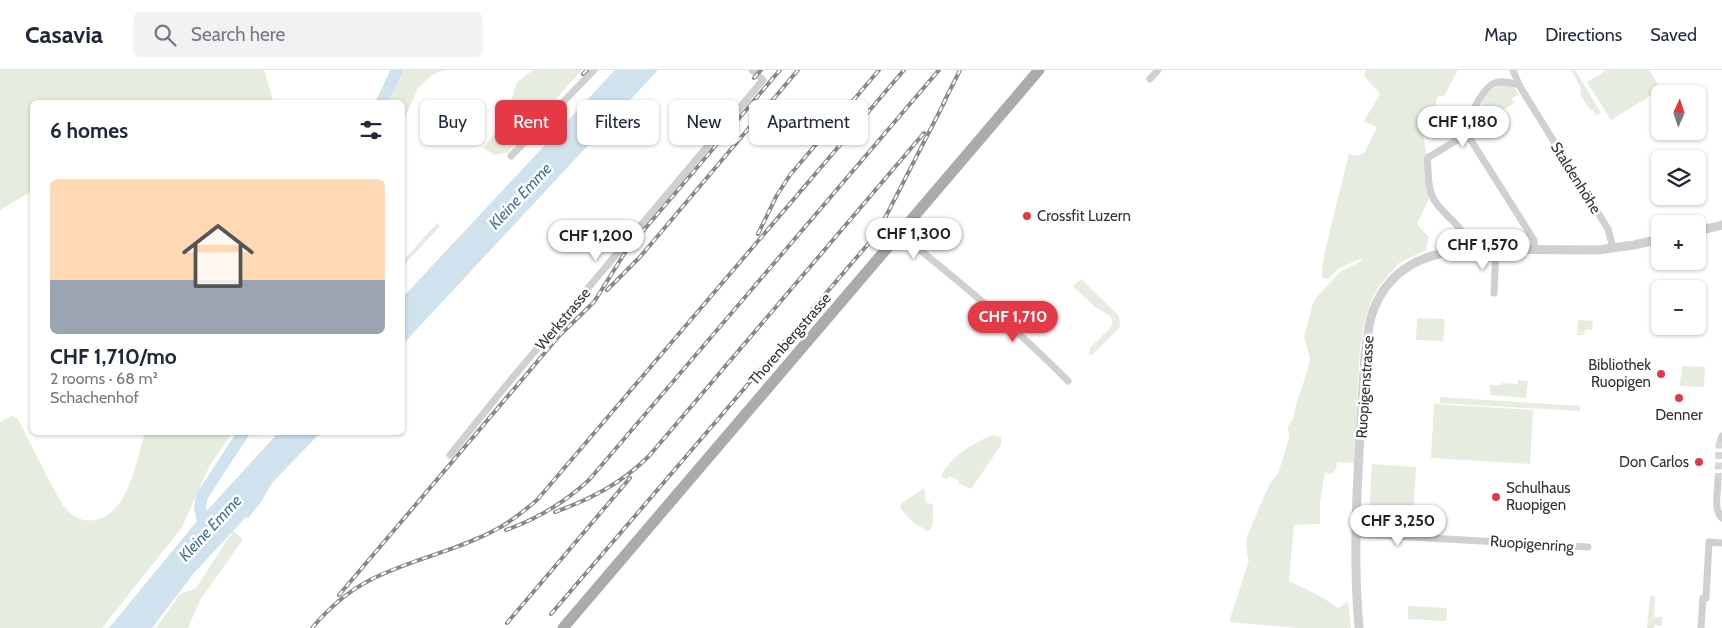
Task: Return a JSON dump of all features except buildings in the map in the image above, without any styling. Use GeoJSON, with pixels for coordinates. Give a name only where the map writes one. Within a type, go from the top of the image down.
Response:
{"type":"FeatureCollection","features":[{"type":"Feature","properties":{"kind":"main road","name":"Thorenbergstrasse"},"geometry":{"type":"LineString","coordinates":[[563,628],[1039,70]]}},
{"type":"Feature","properties":{"kind":"street"},"geometry":{"type":"LineString","coordinates":[[511,156],[594,70]]}},
{"type":"Feature","properties":{"kind":"street","name":"Werkstrasse"},"geometry":{"type":"LineString","coordinates":[[450,455],[504,388],[764,80],[752,70]]}},
{"type":"Feature","properties":{"kind":"street"},"geometry":{"type":"LineString","coordinates":[[1150,79],[1158,70]]}},
{"type":"Feature","properties":{"kind":"street","name":"Staldenhöhe"},"geometry":{"type":"LineString","coordinates":[[1513,70],[1519,85],[1608,229],[1613,248]]}},
{"type":"Feature","properties":{"kind":"street"},"geometry":{"type":"LineString","coordinates":[[1519,85],[1501,82],[1488,86],[1467,124],[1467,134],[1534,240],[1535,250]]}},
{"type":"Feature","properties":{"kind":"street"},"geometry":{"type":"LineString","coordinates":[[1467,134],[1427,159],[1433,198],[1439,208],[1459,226],[1469,249]]}},
{"type":"Feature","properties":{"kind":"street"},"geometry":{"type":"LineString","coordinates":[[1706,229],[1722,225]]}},
{"type":"Feature","properties":{"kind":"street"},"geometry":{"type":"LineString","coordinates":[[900,234],[1036,348],[1068,381]]}},
{"type":"Feature","properties":{"kind":"street","name":"Ruopigenstrasse"},"geometry":{"type":"LineString","coordinates":[[1359,628],[1356,591],[1357,534],[1365,355],[1369,326],[1381,293],[1407,267],[1433,255],[1469,249],[1598,250],[1651,242]]}},
{"type":"Feature","properties":{"kind":"street"},"geometry":{"type":"LineString","coordinates":[[1494,293],[1496,249]]}},
{"type":"Feature","properties":{"kind":"street"},"geometry":{"type":"LineString","coordinates":[[1718,480],[1717,509],[1718,514],[1722,518]]}},
{"type":"Feature","properties":{"kind":"street","name":"Ruopigenring"},"geometry":{"type":"LineString","coordinates":[[1357,534],[1588,547]]}},
{"type":"Feature","properties":{"kind":"street"},"geometry":{"type":"LineString","coordinates":[[1701,628],[1703,598],[1706,598],[1709,542],[1722,543]]}},
{"type":"Feature","properties":{"kind":"shaded area"},"geometry":{"type":"Polygon","coordinates":[[[0,70],[264,70],[273,100],[30,100],[30,192],[0,210],[0,70]]]}},
{"type":"Feature","properties":{"kind":"shaded area"},"geometry":{"type":"Polygon","coordinates":[[[404,70],[444,70],[432,75],[418,88],[405,117],[405,100],[388,100],[404,70]]]}},
{"type":"Feature","properties":{"kind":"shaded area"},"geometry":{"type":"Polygon","coordinates":[[[533,70],[582,70],[555,100],[511,100],[517,82],[533,70]]]}},
{"type":"Feature","properties":{"kind":"shaded area"},"geometry":{"type":"Polygon","coordinates":[[[1367,70],[1458,70],[1444,96],[1438,96],[1433,112],[1435,113],[1423,135],[1427,156],[1430,196],[1417,224],[1430,239],[1428,239],[1426,250],[1399,263],[1379,286],[1366,315],[1360,346],[1354,463],[1337,462],[1336,470],[1331,474],[1325,472],[1320,502],[1320,524],[1294,525],[1289,581],[1320,596],[1338,608],[1348,602],[1351,628],[1297,628],[1229,622],[1249,560],[1246,545],[1247,537],[1264,496],[1271,482],[1278,474],[1289,438],[1288,427],[1294,416],[1308,369],[1310,358],[1304,337],[1312,306],[1316,298],[1340,272],[1361,261],[1362,258],[1338,269],[1328,279],[1322,277],[1325,251],[1349,154],[1358,156],[1365,152],[1377,127],[1364,121],[1380,94],[1364,76],[1367,70]]]}},
{"type":"Feature","properties":{"kind":"shaded area"},"geometry":{"type":"Polygon","coordinates":[[[1571,70],[1575,70],[1601,113],[1596,115],[1593,110],[1591,111],[1580,94],[1581,88],[1571,70]]]}},
{"type":"Feature","properties":{"kind":"shaded area"},"geometry":{"type":"Polygon","coordinates":[[[1607,70],[1649,70],[1658,85],[1651,85],[1651,95],[1611,120],[1587,82],[1607,70]]]}},
{"type":"Feature","properties":{"kind":"shaded area"},"geometry":{"type":"Polygon","coordinates":[[[1506,84],[1516,89],[1518,95],[1511,99],[1515,103],[1495,114],[1490,108],[1485,109],[1482,103],[1488,92],[1494,87],[1506,84]]]}},
{"type":"Feature","properties":{"kind":"shaded area"},"geometry":{"type":"Polygon","coordinates":[[[495,132],[495,145],[514,145],[508,152],[495,155],[483,148],[495,132]]]}},
{"type":"Feature","properties":{"kind":"shaded area"},"geometry":{"type":"Polygon","coordinates":[[[437,223],[440,226],[405,264],[405,259],[437,223]]]}},
{"type":"Feature","properties":{"kind":"shaded area"},"geometry":{"type":"Polygon","coordinates":[[[1081,279],[1119,316],[1120,327],[1092,355],[1089,354],[1090,348],[1112,326],[1112,320],[1110,316],[1095,307],[1073,286],[1081,279]]]}},
{"type":"Feature","properties":{"kind":"shaded area"},"geometry":{"type":"Polygon","coordinates":[[[1417,318],[1445,319],[1443,341],[1416,340],[1417,318]]]}},
{"type":"Feature","properties":{"kind":"shaded area"},"geometry":{"type":"Polygon","coordinates":[[[1578,320],[1593,321],[1592,330],[1585,330],[1584,335],[1577,335],[1578,320]]]}},
{"type":"Feature","properties":{"kind":"shaded area"},"geometry":{"type":"Polygon","coordinates":[[[1682,366],[1705,367],[1704,387],[1680,386],[1682,366]]]}},
{"type":"Feature","properties":{"kind":"shaded area"},"geometry":{"type":"Polygon","coordinates":[[[1518,380],[1528,381],[1526,398],[1490,395],[1490,385],[1502,385],[1502,383],[1518,384],[1518,380]]]}},
{"type":"Feature","properties":{"kind":"shaded area"},"geometry":{"type":"Polygon","coordinates":[[[1440,397],[1580,406],[1580,411],[1440,403],[1440,397]]]}},
{"type":"Feature","properties":{"kind":"shaded area"},"geometry":{"type":"Polygon","coordinates":[[[1434,404],[1533,410],[1530,464],[1431,458],[1434,404]]]}},
{"type":"Feature","properties":{"kind":"shaded area"},"geometry":{"type":"Polygon","coordinates":[[[12,416],[18,419],[64,506],[77,518],[91,521],[111,513],[121,501],[132,476],[144,435],[231,435],[210,465],[182,527],[102,628],[0,628],[0,422],[12,416]]]}},
{"type":"Feature","properties":{"kind":"shaded area"},"geometry":{"type":"Polygon","coordinates":[[[992,435],[1001,437],[1001,445],[971,489],[958,483],[959,480],[949,476],[947,479],[941,477],[956,457],[992,435]]]}},
{"type":"Feature","properties":{"kind":"shaded area"},"geometry":{"type":"Polygon","coordinates":[[[1372,464],[1416,467],[1413,519],[1369,517],[1372,464]]]}},
{"type":"Feature","properties":{"kind":"shaded area"},"geometry":{"type":"Polygon","coordinates":[[[924,488],[926,502],[933,505],[933,523],[929,531],[912,521],[900,508],[901,504],[924,488]]]}},
{"type":"Feature","properties":{"kind":"shaded area"},"geometry":{"type":"Polygon","coordinates":[[[233,531],[243,539],[200,600],[188,628],[156,628],[180,594],[196,588],[233,531]]]}},
{"type":"Feature","properties":{"kind":"shaded area"},"geometry":{"type":"Polygon","coordinates":[[[1650,596],[1655,596],[1654,617],[1662,617],[1662,626],[1654,625],[1654,628],[1647,628],[1650,596]]]}},
{"type":"Feature","properties":{"kind":"shaded area"},"geometry":{"type":"Polygon","coordinates":[[[1408,606],[1447,608],[1446,621],[1408,619],[1408,606]]]}},
{"type":"Feature","properties":{"kind":"water"},"geometry":{"type":"Polygon","coordinates":[[[615,70],[658,70],[630,100],[587,100],[615,70]]]}},
{"type":"Feature","properties":{"kind":"water","name":"Kleine Emme"},"geometry":{"type":"Polygon","coordinates":[[[577,111],[577,145],[588,145],[405,342],[405,295],[545,145],[567,145],[567,121],[577,111]]]}},
{"type":"Feature","properties":{"kind":"water","name":"Kleine Emme"},"geometry":{"type":"Polygon","coordinates":[[[276,435],[318,435],[272,483],[261,502],[248,518],[246,517],[194,573],[152,628],[109,628],[193,526],[276,435]]]}},
{"type":"Feature","properties":{"kind":"waterway"},"geometry":{"type":"LineString","coordinates":[[383,100],[397,70]]}},
{"type":"Feature","properties":{"kind":"waterway","name":"Kleine Emme"},"geometry":{"type":"LineString","coordinates":[[205,532],[200,507],[202,496],[242,435]]}},
{"type":"Feature","properties":{"kind":"tunnel"},"geometry":{"type":"LineString","coordinates":[[1718,480],[1719,445],[1721,439]]}},
{"type":"Feature","properties":{"kind":"railway"},"geometry":{"type":"LineString","coordinates":[[583,74],[587,70]]}},
{"type":"Feature","properties":{"kind":"railway"},"geometry":{"type":"LineString","coordinates":[[754,78],[761,70]]}},
{"type":"Feature","properties":{"kind":"railway"},"geometry":{"type":"LineString","coordinates":[[339,595],[559,336],[594,302],[626,251],[780,70]]}},
{"type":"Feature","properties":{"kind":"railway"},"geometry":{"type":"LineString","coordinates":[[607,290],[640,257],[798,70]]}},
{"type":"Feature","properties":{"kind":"railway"},"geometry":{"type":"LineString","coordinates":[[758,234],[777,195],[790,175],[879,70]]}},
{"type":"Feature","properties":{"kind":"railway"},"geometry":{"type":"LineString","coordinates":[[312,628],[338,601],[370,580],[402,566],[482,537],[508,523],[537,500],[904,70]]}},
{"type":"Feature","properties":{"kind":"railway"},"geometry":{"type":"LineString","coordinates":[[506,530],[529,521],[550,509],[570,496],[589,480],[939,70]]}},
{"type":"Feature","properties":{"kind":"railway"},"geometry":{"type":"LineString","coordinates":[[943,104],[960,70]]}},
{"type":"Feature","properties":{"kind":"railway"},"geometry":{"type":"LineString","coordinates":[[551,614],[869,243],[885,218],[946,99]]}},
{"type":"Feature","properties":{"kind":"railway"},"geometry":{"type":"LineString","coordinates":[[555,512],[581,502],[617,482],[649,456],[924,133]]}},
{"type":"Feature","properties":{"kind":"railway"},"geometry":{"type":"LineString","coordinates":[[507,623],[630,478]]}},
{"type":"Feature","properties":{"kind":"place","name":"Crossfit Luzern"},"geometry":{"type":"Point","coordinates":[1027,216]}},
{"type":"Feature","properties":{"kind":"place","name":"Bibliothek Ruopigen"},"geometry":{"type":"Point","coordinates":[1661,374]}},
{"type":"Feature","properties":{"kind":"place","name":"Denner"},"geometry":{"type":"Point","coordinates":[1679,398]}},
{"type":"Feature","properties":{"kind":"place","name":"Don Carlos"},"geometry":{"type":"Point","coordinates":[1699,462]}},
{"type":"Feature","properties":{"kind":"place","name":"Schulhaus Ruopigen"},"geometry":{"type":"Point","coordinates":[1496,497]}}]}
